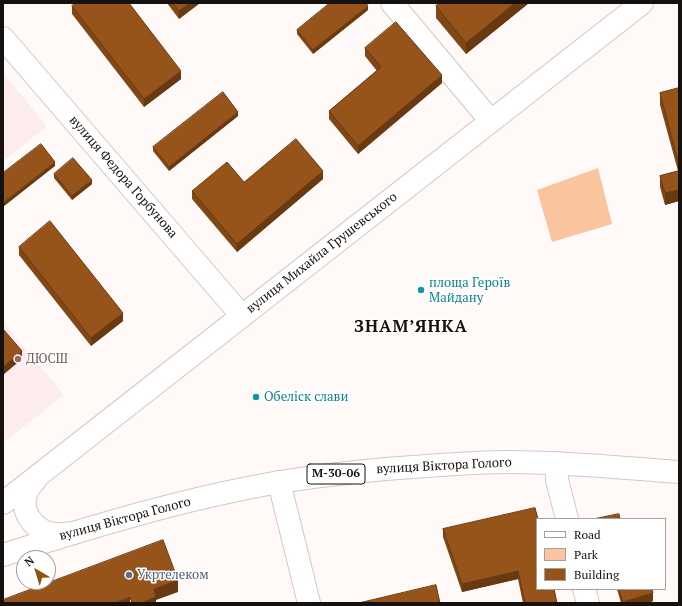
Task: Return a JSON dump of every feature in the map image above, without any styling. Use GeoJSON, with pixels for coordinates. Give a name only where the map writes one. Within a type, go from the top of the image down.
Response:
{"type":"FeatureCollection","features":[{"type":"Feature","properties":{"kind":"main road"},"geometry":{"type":"LineString","coordinates":[[392,3],[490,120]]}},
{"type":"Feature","properties":{"kind":"main road","name":"вулиця Михайла Грушевського"},"geometry":{"type":"LineString","coordinates":[[3,503],[490,120],[642,3]]}},
{"type":"Feature","properties":{"kind":"main road","name":"вулиця Федора Горбунова"},"geometry":{"type":"LineString","coordinates":[[3,38],[242,316]]}},
{"type":"Feature","properties":{"kind":"main road","name":"вулиця Віктора Голого"},"geometry":{"type":"LineString","coordinates":[[3,555],[73,533],[198,499],[278,482],[335,474],[388,469],[509,462],[558,463],[679,472]]}},
{"type":"Feature","properties":{"kind":"main road"},"geometry":{"type":"LineString","coordinates":[[558,463],[557,480],[567,518]]}},
{"type":"Feature","properties":{"kind":"main road"},"geometry":{"type":"LineString","coordinates":[[38,476],[26,493],[24,508],[30,518],[38,528],[53,534],[73,533]]}},
{"type":"Feature","properties":{"kind":"main road"},"geometry":{"type":"LineString","coordinates":[[278,482],[309,603]]}},
{"type":"Feature","properties":{"kind":"main road"},"geometry":{"type":"LineString","coordinates":[[584,590],[588,603]]}},
{"type":"Feature","properties":{"kind":"shaded area"},"geometry":{"type":"Polygon","coordinates":[[[3,73],[47,126],[3,161],[3,73]]]}},
{"type":"Feature","properties":{"kind":"shaded area","name":"ДЮСШ"},"geometry":{"type":"Polygon","coordinates":[[[3,322],[64,395],[3,443],[3,322]]]}},
{"type":"Feature","properties":{"kind":"green space"},"geometry":{"type":"Polygon","coordinates":[[[598,168],[612,224],[552,242],[537,190],[598,168]]]}},
{"type":"Feature","properties":{"kind":"building"},"geometry":{"type":"Polygon","coordinates":[[[76,3],[129,3],[181,71],[144,99],[72,6],[76,3]]]}},
{"type":"Feature","properties":{"kind":"building"},"geometry":{"type":"Polygon","coordinates":[[[173,3],[190,3],[179,11],[173,3]]]}},
{"type":"Feature","properties":{"kind":"building"},"geometry":{"type":"Polygon","coordinates":[[[330,3],[366,3],[368,6],[313,50],[297,30],[330,3]]]}},
{"type":"Feature","properties":{"kind":"building"},"geometry":{"type":"Polygon","coordinates":[[[440,3],[515,3],[466,43],[436,6],[440,3]]]}},
{"type":"Feature","properties":{"kind":"building"},"geometry":{"type":"Polygon","coordinates":[[[396,22],[442,75],[358,146],[329,111],[381,67],[365,48],[396,22]]]}},
{"type":"Feature","properties":{"kind":"building"},"geometry":{"type":"Polygon","coordinates":[[[679,88],[679,165],[660,93],[679,88]]]}},
{"type":"Feature","properties":{"kind":"building"},"geometry":{"type":"Polygon","coordinates":[[[223,92],[238,112],[169,167],[153,147],[223,92]]]}},
{"type":"Feature","properties":{"kind":"building"},"geometry":{"type":"Polygon","coordinates":[[[296,139],[323,171],[237,244],[192,191],[227,162],[244,182],[296,139]]]}},
{"type":"Feature","properties":{"kind":"building"},"geometry":{"type":"Polygon","coordinates":[[[41,144],[55,162],[3,203],[3,173],[41,144]]]}},
{"type":"Feature","properties":{"kind":"building"},"geometry":{"type":"Polygon","coordinates":[[[73,158],[92,180],[72,196],[54,174],[73,158]]]}},
{"type":"Feature","properties":{"kind":"building"},"geometry":{"type":"Polygon","coordinates":[[[679,171],[679,190],[665,193],[660,176],[679,171]]]}},
{"type":"Feature","properties":{"kind":"building"},"geometry":{"type":"Polygon","coordinates":[[[50,221],[123,313],[91,338],[19,247],[50,221]]]}},
{"type":"Feature","properties":{"kind":"building"},"geometry":{"type":"Polygon","coordinates":[[[3,329],[22,351],[3,367],[3,329]]]}},
{"type":"Feature","properties":{"kind":"building"},"geometry":{"type":"Polygon","coordinates":[[[535,508],[538,518],[536,518],[536,590],[554,590],[557,603],[525,603],[518,571],[462,584],[443,529],[535,508]]]}},
{"type":"Feature","properties":{"kind":"building"},"geometry":{"type":"Polygon","coordinates":[[[619,514],[620,518],[599,518],[619,514]]]}},
{"type":"Feature","properties":{"kind":"building"},"geometry":{"type":"Polygon","coordinates":[[[163,540],[178,580],[154,589],[156,597],[141,603],[132,603],[130,597],[115,603],[3,603],[3,600],[30,590],[56,590],[56,580],[163,540]]]}},
{"type":"Feature","properties":{"kind":"building"},"geometry":{"type":"Polygon","coordinates":[[[436,585],[440,603],[359,603],[436,585]]]}},
{"type":"Feature","properties":{"kind":"building"},"geometry":{"type":"Polygon","coordinates":[[[619,590],[652,590],[653,593],[623,602],[619,590]]]}},
{"type":"Feature","properties":{"kind":"place","name":"площа Героїв Майдану"},"geometry":{"type":"Point","coordinates":[421,290]}},
{"type":"Feature","properties":{"kind":"place","name":"ДЮСШ"},"geometry":{"type":"Point","coordinates":[18,359]}},
{"type":"Feature","properties":{"kind":"place","name":"Обеліск слави"},"geometry":{"type":"Point","coordinates":[256,397]}},
{"type":"Feature","properties":{"kind":"place","name":"Укртелеком"},"geometry":{"type":"Point","coordinates":[129,575]}},
{"type":"Feature","properties":{"kind":"district","name":"ЗНАМ’ЯНКА"},"geometry":{"type":"Point","coordinates":[411,327]}}]}
